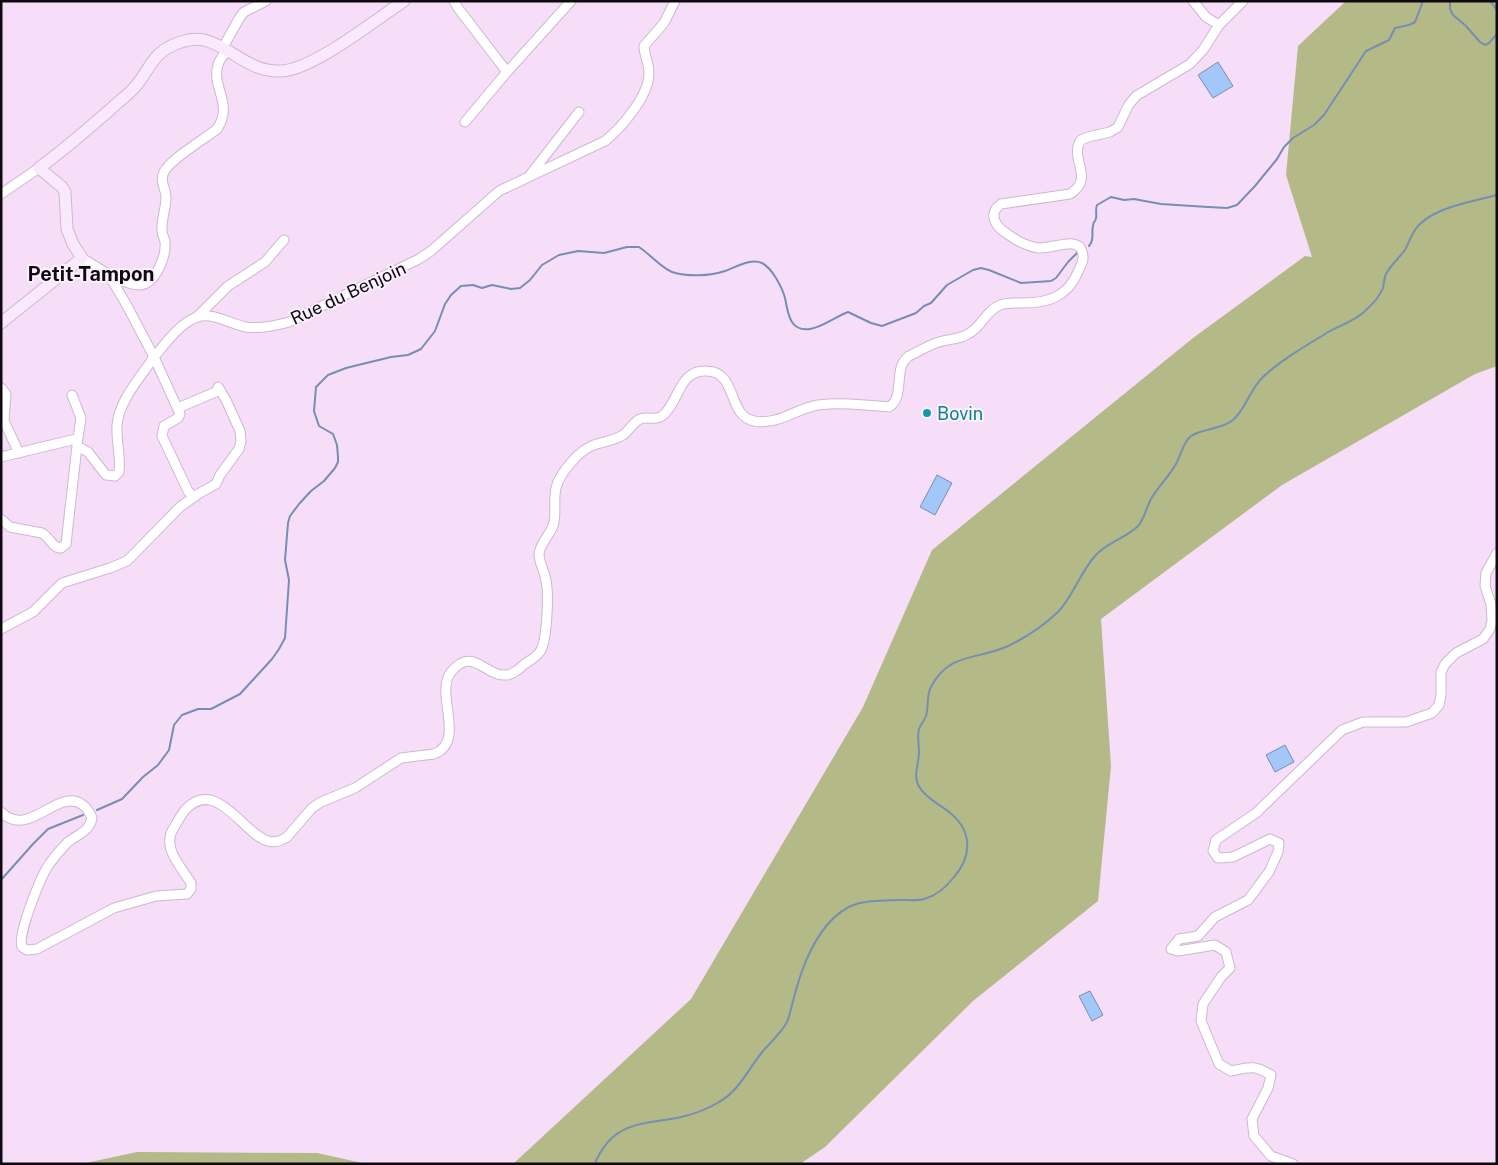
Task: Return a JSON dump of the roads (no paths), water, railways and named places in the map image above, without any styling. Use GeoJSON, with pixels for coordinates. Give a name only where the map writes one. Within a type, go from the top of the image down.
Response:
{"type":"FeatureCollection","features":[{"type":"Feature","properties":{"kind":"street"},"geometry":{"type":"LineString","coordinates":[[39,168],[62,187],[65,192],[67,229],[73,244],[82,258],[108,274],[132,284],[144,285],[154,277],[165,250],[162,232],[166,198],[162,175],[169,164],[217,129],[222,123],[224,110],[217,76],[218,64],[240,16],[266,1]]}},
{"type":"Feature","properties":{"kind":"street"},"geometry":{"type":"LineString","coordinates":[[1,194],[71,145],[135,87],[158,54],[166,48],[180,42],[204,40],[259,68],[275,71],[290,70],[301,67],[334,48],[404,1]]}},
{"type":"Feature","properties":{"kind":"street"},"geometry":{"type":"LineString","coordinates":[[454,1],[507,72]]}},
{"type":"Feature","properties":{"kind":"street"},"geometry":{"type":"LineString","coordinates":[[465,122],[571,1]]}},
{"type":"Feature","properties":{"kind":"street","name":"Rue du Benjoin"},"geometry":{"type":"LineString","coordinates":[[197,317],[213,317],[238,325],[256,328],[288,322],[419,259],[431,251],[494,194],[530,175],[550,168],[605,141],[613,135],[644,93],[649,74],[644,46],[664,23],[675,1]]}},
{"type":"Feature","properties":{"kind":"street"},"geometry":{"type":"LineString","coordinates":[[1193,1],[1206,17],[1219,26]]}},
{"type":"Feature","properties":{"kind":"street"},"geometry":{"type":"LineString","coordinates":[[1,812],[12,820],[27,820],[61,804],[73,801],[85,806],[92,818],[88,828],[68,843],[49,864],[38,886],[20,942],[25,949],[30,950],[37,949],[114,908],[156,896],[187,894],[191,889],[191,883],[170,849],[168,837],[186,810],[194,804],[212,801],[221,804],[263,839],[275,842],[286,838],[316,805],[355,788],[401,758],[439,752],[445,744],[449,733],[450,721],[445,684],[450,673],[457,666],[474,661],[495,674],[508,675],[515,672],[540,652],[545,640],[547,582],[539,558],[540,551],[555,518],[556,488],[561,475],[585,448],[625,434],[635,422],[642,418],[663,416],[684,382],[697,372],[714,372],[722,377],[730,387],[735,403],[740,411],[746,418],[755,422],[774,421],[816,405],[855,404],[888,407],[896,400],[902,366],[906,359],[937,342],[966,335],[977,328],[991,310],[999,305],[1009,302],[1037,303],[1062,294],[1073,283],[1082,264],[1084,254],[1080,247],[1073,244],[1038,248],[1019,243],[1003,231],[995,222],[994,214],[996,208],[1004,203],[1070,194],[1076,191],[1082,179],[1078,151],[1081,140],[1110,132],[1118,127],[1128,106],[1136,96],[1190,64],[1203,50],[1219,26],[1243,1]]}},
{"type":"Feature","properties":{"kind":"street","name":"Rue du Benjoin"},"geometry":{"type":"LineString","coordinates":[[530,175],[579,112]]}},
{"type":"Feature","properties":{"kind":"street"},"geometry":{"type":"LineString","coordinates":[[77,442],[106,474],[112,477],[117,475],[119,466],[116,432],[119,413],[154,356],[183,326],[197,317],[228,286],[265,262],[284,240]]}},
{"type":"Feature","properties":{"kind":"street"},"geometry":{"type":"LineString","coordinates":[[1,323],[82,258]]}},
{"type":"Feature","properties":{"kind":"street"},"geometry":{"type":"LineString","coordinates":[[108,274],[126,302],[178,408],[180,414],[178,418],[164,426],[162,436],[188,491],[194,497]]}},
{"type":"Feature","properties":{"kind":"street"},"geometry":{"type":"LineString","coordinates":[[1,388],[6,394],[4,421],[19,453]]}},
{"type":"Feature","properties":{"kind":"street"},"geometry":{"type":"LineString","coordinates":[[1,629],[33,612],[62,582],[110,568],[126,561],[180,507],[216,484],[220,475],[239,449],[241,440],[240,431],[219,388],[178,408]]}},
{"type":"Feature","properties":{"kind":"street"},"geometry":{"type":"LineString","coordinates":[[1,519],[10,527],[42,533],[59,548],[66,544],[81,418],[72,395]]}},
{"type":"Feature","properties":{"kind":"street"},"geometry":{"type":"LineString","coordinates":[[1,457],[77,442]]}},
{"type":"Feature","properties":{"kind":"street"},"geometry":{"type":"LineString","coordinates":[[1293,1164],[1271,1156],[1254,1136],[1252,1119],[1268,1088],[1271,1075],[1251,1066],[1231,1071],[1219,1064],[1201,1021],[1203,1004],[1221,977],[1230,968],[1226,952],[1214,945],[1178,951],[1171,949],[1179,939],[1198,936],[1215,917],[1248,900],[1269,872],[1278,852],[1279,842],[1270,839],[1233,857],[1218,858],[1213,851],[1216,840],[1256,813],[1342,730],[1363,722],[1406,722],[1432,713],[1439,705],[1441,672],[1446,664],[1456,653],[1484,639],[1490,629],[1492,620],[1491,604],[1485,586],[1486,573],[1497,553]]}},
{"type":"Feature","properties":{"kind":"water"},"geometry":{"type":"Polygon","coordinates":[[[1218,62],[1233,86],[1213,98],[1198,75],[1218,62]]]}},
{"type":"Feature","properties":{"kind":"water"},"geometry":{"type":"Polygon","coordinates":[[[937,475],[952,483],[935,515],[920,507],[937,475]]]}},
{"type":"Feature","properties":{"kind":"water"},"geometry":{"type":"Polygon","coordinates":[[[1285,745],[1294,762],[1275,772],[1266,755],[1285,745]]]}},
{"type":"Feature","properties":{"kind":"water"},"geometry":{"type":"Polygon","coordinates":[[[1090,991],[1103,1015],[1092,1021],[1079,996],[1090,991]]]}},
{"type":"Feature","properties":{"kind":"waterway"},"geometry":{"type":"LineString","coordinates":[[1089,246],[1092,239],[1097,205],[1111,197],[1161,204],[1208,207],[1227,208],[1237,205],[1277,159],[1284,147],[1293,138],[1314,125],[1324,115],[1366,51],[1389,40],[1395,28],[1415,22],[1423,1]]}},
{"type":"Feature","properties":{"kind":"waterway"},"geometry":{"type":"LineString","coordinates":[[1450,1],[1450,9],[1453,15],[1480,42],[1485,45],[1497,34]]}},
{"type":"Feature","properties":{"kind":"waterway"},"geometry":{"type":"LineString","coordinates":[[1490,1],[1497,10]]}},
{"type":"Feature","properties":{"kind":"waterway"},"geometry":{"type":"LineString","coordinates":[[596,1164],[605,1145],[627,1128],[698,1112],[719,1102],[732,1092],[787,1022],[810,952],[821,933],[835,916],[852,905],[870,901],[919,900],[928,898],[945,887],[960,869],[967,852],[966,835],[957,819],[926,795],[916,779],[919,729],[926,716],[929,690],[938,676],[955,662],[1014,643],[1053,617],[1063,606],[1095,556],[1105,547],[1138,526],[1151,499],[1174,467],[1191,436],[1223,426],[1233,420],[1241,411],[1258,382],[1270,371],[1285,359],[1330,331],[1355,319],[1367,309],[1379,295],[1383,288],[1386,274],[1405,250],[1415,230],[1427,218],[1456,205],[1497,195]]}},
{"type":"Feature","properties":{"kind":"waterway"},"geometry":{"type":"LineString","coordinates":[[97,810],[122,799],[143,777],[158,765],[169,750],[174,725],[182,715],[198,709],[211,709],[240,694],[272,659],[285,638],[289,580],[285,560],[290,516],[311,491],[324,481],[338,462],[337,445],[333,434],[319,426],[314,411],[316,387],[328,375],[346,368],[391,357],[408,355],[421,349],[435,331],[445,304],[461,286],[473,285],[482,288],[492,285],[511,289],[520,288],[530,280],[542,265],[559,255],[578,251],[604,253],[627,247],[639,247],[668,270],[685,275],[713,274],[748,262],[762,263],[773,273],[779,283],[791,320],[803,329],[815,328],[848,312],[882,326],[916,313],[931,303],[947,285],[973,270],[981,268],[989,270],[1021,283],[1051,281],[1056,278],[1078,252]]}},
{"type":"Feature","properties":{"kind":"waterway"},"geometry":{"type":"LineString","coordinates":[[1,880],[48,829],[83,815]]}},
{"type":"Feature","properties":{"kind":"place","name":"Bovin"},"geometry":{"type":"Point","coordinates":[927,413]}},
{"type":"Feature","properties":{"kind":"district","name":"Petit-Tampon"},"geometry":{"type":"Point","coordinates":[91,274]}}]}
